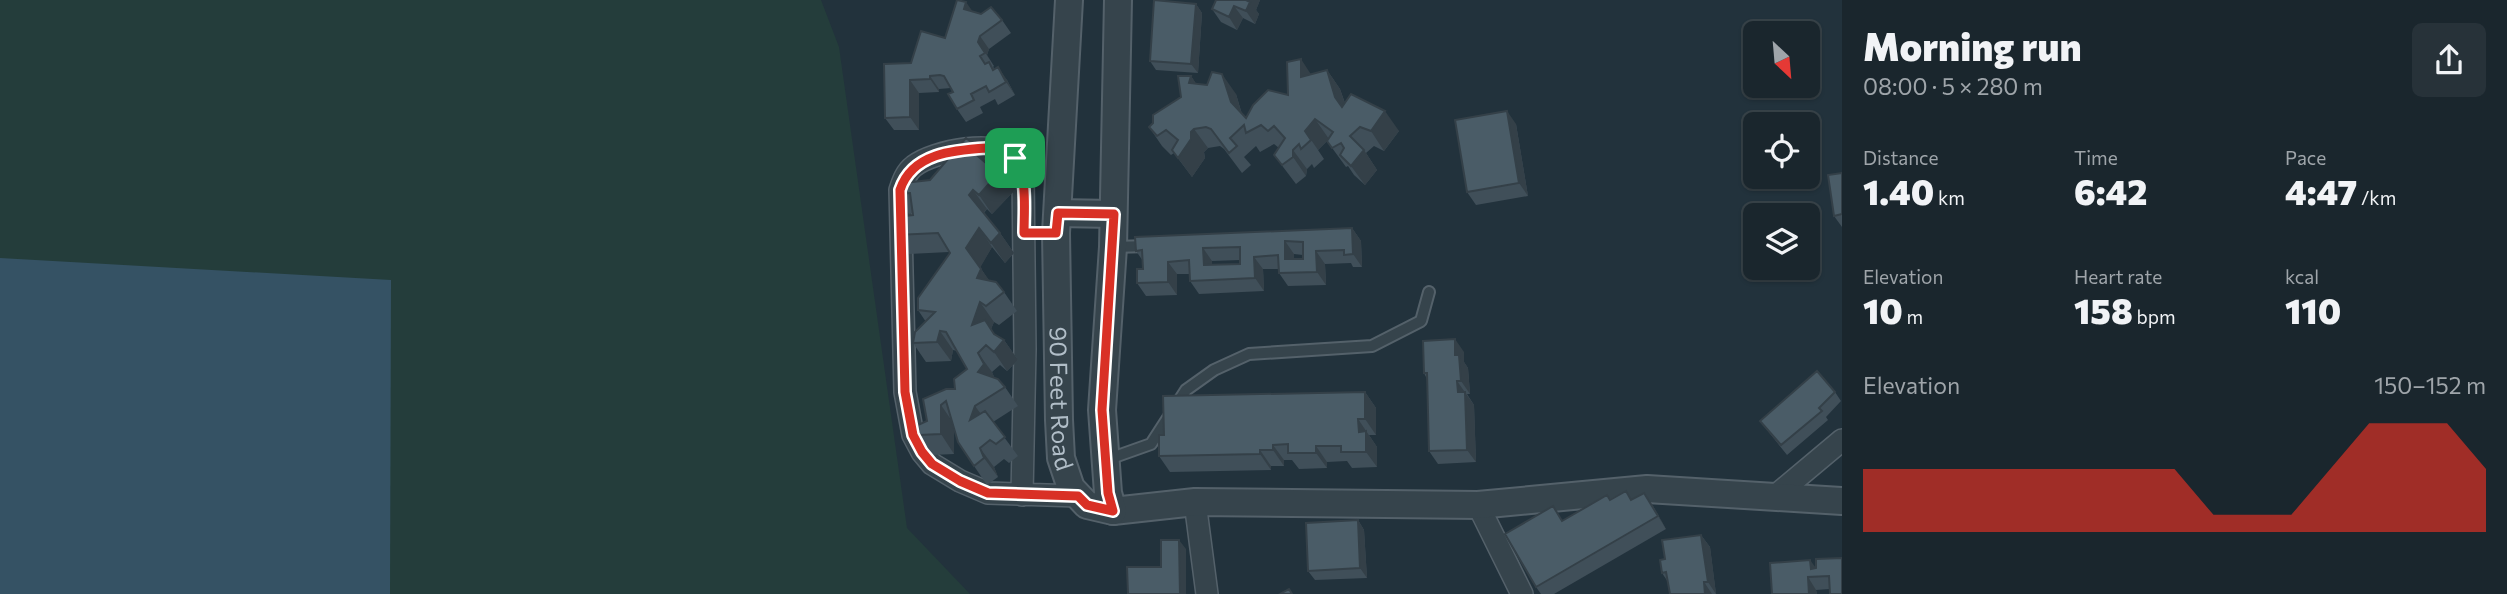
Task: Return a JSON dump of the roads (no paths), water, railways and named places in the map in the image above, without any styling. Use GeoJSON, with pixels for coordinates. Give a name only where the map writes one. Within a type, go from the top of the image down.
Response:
{"type":"FeatureCollection","features":[{"type":"Feature","properties":{"kind":"street","name":"90 Feet Road"},"geometry":{"type":"LineString","coordinates":[[1069,0],[1057,223],[1061,458],[1071,488],[1078,496],[1087,505],[1113,511],[1108,493],[1102,410],[1113,247],[1118,0]]}},
{"type":"Feature","properties":{"kind":"street"},"geometry":{"type":"LineString","coordinates":[[1022,495],[1025,349],[1023,174],[1015,158],[1005,151],[987,148],[961,149],[932,156],[914,166],[904,177],[900,190],[905,392],[913,435],[932,464],[960,481],[988,493],[1022,495],[1078,496]]}},
{"type":"Feature","properties":{"kind":"street"},"geometry":{"type":"LineString","coordinates":[[1024,233],[1057,223],[1114,214]]}},
{"type":"Feature","properties":{"kind":"street"},"geometry":{"type":"LineString","coordinates":[[1025,349],[1058,349]]}},
{"type":"Feature","properties":{"kind":"street"},"geometry":{"type":"LineString","coordinates":[[1024,431],[1060,430]]}},
{"type":"Feature","properties":{"kind":"street"},"geometry":{"type":"LineString","coordinates":[[1774,497],[1842,440]]}},
{"type":"Feature","properties":{"kind":"street"},"geometry":{"type":"LineString","coordinates":[[1113,511],[1195,502],[1478,505],[1647,489],[1842,501]]}},
{"type":"Feature","properties":{"kind":"street"},"geometry":{"type":"LineString","coordinates":[[1195,502],[1207,594]]}},
{"type":"Feature","properties":{"kind":"street"},"geometry":{"type":"LineString","coordinates":[[1478,505],[1522,594]]}},
{"type":"Feature","properties":{"kind":"lane"},"geometry":{"type":"LineString","coordinates":[[1113,247],[1167,245]]}},
{"type":"Feature","properties":{"kind":"lane"},"geometry":{"type":"LineString","coordinates":[[1106,460],[1150,444],[1186,390],[1214,370],[1249,354],[1372,346],[1421,321],[1429,292]]}},
{"type":"Feature","properties":{"kind":"water"},"geometry":{"type":"Polygon","coordinates":[[[0,258],[391,280],[390,594],[0,594],[0,258]]]}}]}
